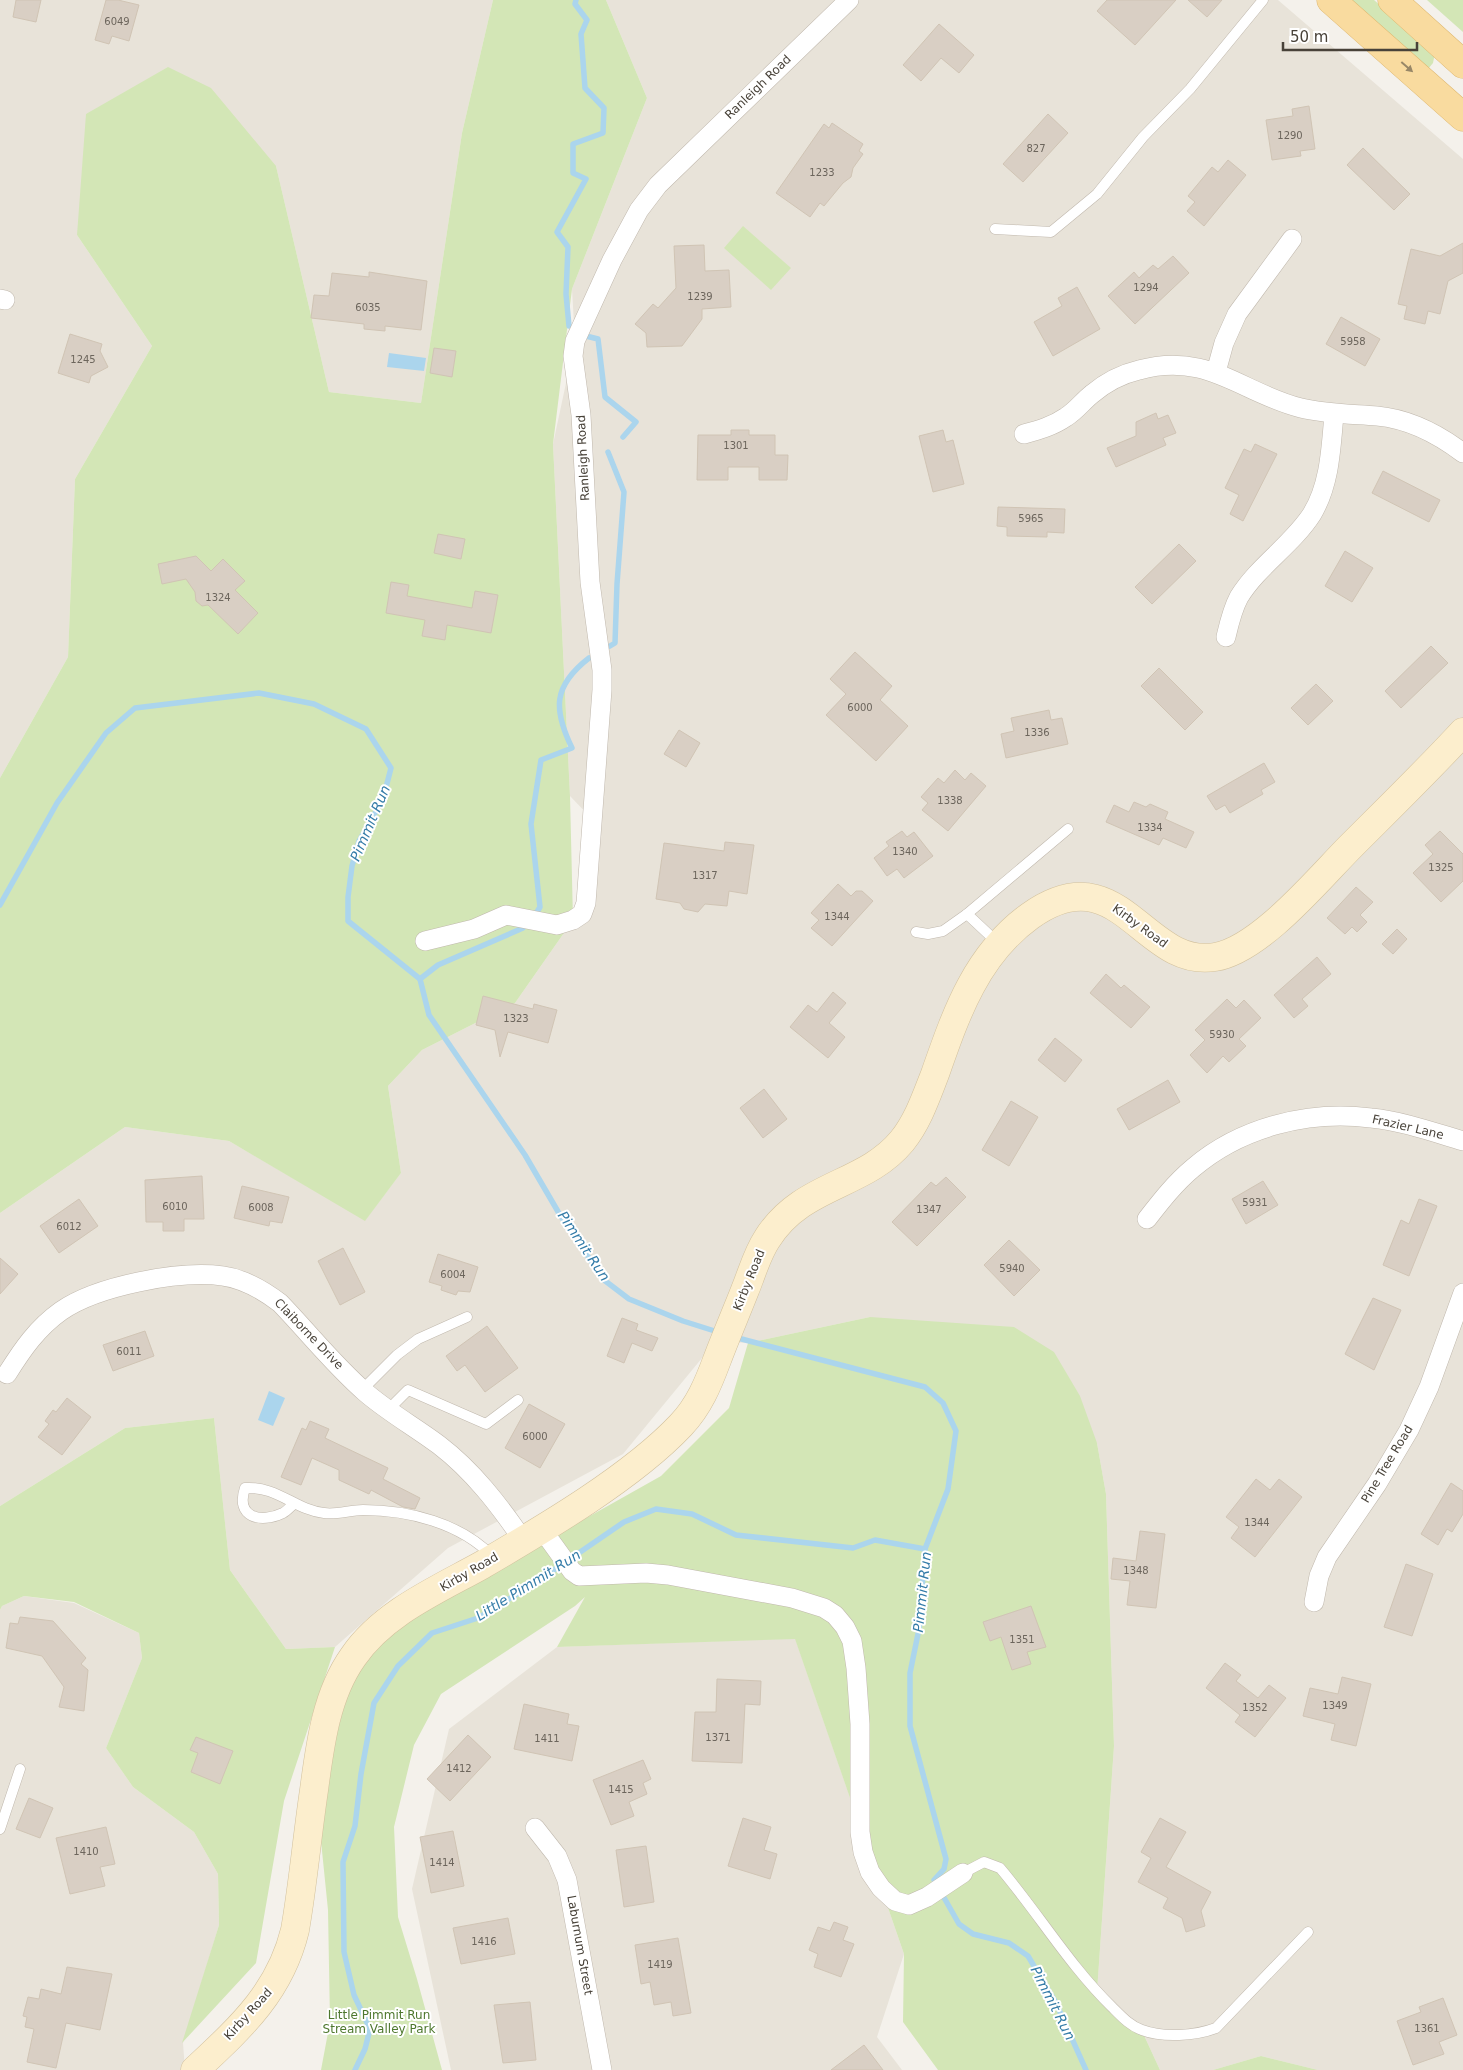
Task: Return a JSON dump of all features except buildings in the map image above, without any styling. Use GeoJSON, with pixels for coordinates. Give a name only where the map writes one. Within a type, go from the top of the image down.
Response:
{"type":"FeatureCollection","features":[{"type":"Feature","properties":{"kind":"main road"},"geometry":{"type":"LineString","coordinates":[[1331,0],[1463,117]]}},
{"type":"Feature","properties":{"kind":"main road"},"geometry":{"type":"LineString","coordinates":[[1392,0],[1463,64],[1438,94]]}},
{"type":"Feature","properties":{"kind":"main road","name":"Kirby Road"},"geometry":{"type":"LineString","coordinates":[[195,2070],[259,2005],[276,1982],[287,1957],[295,1930],[318,1761],[326,1722],[334,1695],[346,1668],[362,1645],[387,1622],[493,1558],[538,1536],[621,1475],[676,1430],[698,1404],[758,1256],[781,1220],[809,1197],[875,1165],[902,1140],[918,1116],[966,993],[981,966],[999,944],[1041,909],[1070,898],[1092,898],[1118,908],[1161,942],[1185,955],[1207,958],[1230,953],[1252,940],[1274,922],[1463,732]]}},
{"type":"Feature","properties":{"kind":"street","name":"Ranleigh Road"},"geometry":{"type":"LineString","coordinates":[[425,941],[484,925],[506,916],[557,925],[573,920],[582,914],[586,903],[601,714],[602,670],[590,582],[581,415],[573,356],[575,341],[612,260],[639,210],[658,185],[849,0]]}},
{"type":"Feature","properties":{"kind":"street"},"geometry":{"type":"LineString","coordinates":[[1216,372],[1224,343],[1237,314],[1292,239]]}},
{"type":"Feature","properties":{"kind":"street"},"geometry":{"type":"LineString","coordinates":[[1024,434],[1049,427],[1068,416],[1113,380],[1138,370],[1164,365],[1190,366],[1216,372],[1267,396],[1300,408],[1334,414],[1378,416],[1404,421],[1429,431],[1463,453]]}},
{"type":"Feature","properties":{"kind":"street"},"geometry":{"type":"LineString","coordinates":[[1226,637],[1231,616],[1240,597],[1299,533],[1313,512],[1324,488],[1330,462],[1334,414]]}},
{"type":"Feature","properties":{"kind":"street","name":"Frazier Lane"},"geometry":{"type":"LineString","coordinates":[[1147,1219],[1170,1189],[1194,1167],[1221,1148],[1249,1134],[1279,1124],[1324,1117],[1372,1118],[1413,1126],[1463,1141]]}},
{"type":"Feature","properties":{"kind":"street","name":"Claiborne Drive"},"geometry":{"type":"LineString","coordinates":[[7,1374],[22,1350],[40,1328],[61,1311],[84,1298],[109,1288],[173,1277],[207,1275],[224,1276],[246,1282],[265,1291],[280,1303],[362,1390],[387,1411],[439,1445],[465,1468],[499,1506],[538,1536],[572,1571],[586,1577],[646,1573],[668,1575],[792,1598],[824,1608],[835,1616],[845,1627],[852,1640],[856,1668],[860,1724],[860,1832],[863,1852],[870,1872],[881,1888],[895,1901],[909,1905],[927,1897],[963,1874]]}},
{"type":"Feature","properties":{"kind":"street","name":"Pine Tree Road"},"geometry":{"type":"LineString","coordinates":[[1314,1602],[1319,1576],[1327,1557],[1377,1484],[1409,1430],[1429,1387],[1463,1293]]}},
{"type":"Feature","properties":{"kind":"street","name":"Laburnum Street"},"geometry":{"type":"LineString","coordinates":[[535,1828],[557,1856],[567,1880],[602,2070]]}},
{"type":"Feature","properties":{"kind":"lane"},"geometry":{"type":"LineString","coordinates":[[995,229],[1051,232],[1097,194],[1143,138],[1190,89],[1263,0]]}},
{"type":"Feature","properties":{"kind":"lane"},"geometry":{"type":"LineString","coordinates":[[916,932],[928,934],[943,931],[967,914],[1068,829]]}},
{"type":"Feature","properties":{"kind":"lane"},"geometry":{"type":"LineString","coordinates":[[967,914],[999,944]]}},
{"type":"Feature","properties":{"kind":"lane"},"geometry":{"type":"LineString","coordinates":[[362,1390],[397,1355],[418,1339],[467,1317]]}},
{"type":"Feature","properties":{"kind":"lane"},"geometry":{"type":"LineString","coordinates":[[387,1411],[408,1390],[486,1424],[518,1400]]}},
{"type":"Feature","properties":{"kind":"lane"},"geometry":{"type":"LineString","coordinates":[[295,1503],[283,1513],[267,1517],[248,1515],[242,1508],[241,1498],[244,1488],[257,1488],[278,1493],[295,1503],[324,1513],[362,1510],[404,1513],[455,1529],[478,1542],[493,1558]]}},
{"type":"Feature","properties":{"kind":"lane"},"geometry":{"type":"LineString","coordinates":[[0,1828],[20,1769]]}},
{"type":"Feature","properties":{"kind":"lane"},"geometry":{"type":"LineString","coordinates":[[963,1874],[984,1862],[1000,1868],[1073,1965],[1096,1992],[1129,2024],[1142,2031],[1183,2035],[1206,2032],[1216,2028],[1308,1932]]}},
{"type":"Feature","properties":{"kind":"shaded area"},"geometry":{"type":"Polygon","coordinates":[[[0,0],[493,0],[462,133],[421,403],[329,392],[276,166],[77,235],[152,346],[75,479],[68,657],[0,778],[0,0]]]}},
{"type":"Feature","properties":{"kind":"shaded area"},"geometry":{"type":"Polygon","coordinates":[[[606,0],[1278,0],[1463,159],[1463,2070],[1318,2070],[1261,2056],[1213,2070],[1160,2070],[1142,2031],[1097,1992],[1114,1746],[1106,1494],[1097,1443],[870,1317],[748,1343],[716,1341],[623,1454],[448,1548],[335,1647],[286,1649],[230,1570],[214,1418],[125,1428],[0,1506],[0,1213],[125,1127],[229,1141],[365,1220],[401,1173],[388,1086],[422,1050],[515,1003],[573,920],[592,819],[570,796],[553,444],[575,341],[572,289],[647,98],[606,0]]]}},
{"type":"Feature","properties":{"kind":"shaded area"},"geometry":{"type":"Polygon","coordinates":[[[24,1596],[74,1603],[139,1633],[142,1658],[106,1748],[133,1787],[194,1832],[218,1874],[219,1925],[183,2043],[185,2070],[0,2070],[0,1610],[2,1606],[24,1596]]]}},
{"type":"Feature","properties":{"kind":"shaded area"},"geometry":{"type":"Polygon","coordinates":[[[795,1638],[904,1954],[877,2037],[902,2070],[451,2070],[412,1889],[449,1729],[557,1647],[795,1638]]]}},
{"type":"Feature","properties":{"kind":"green space"},"geometry":{"type":"Polygon","coordinates":[[[493,0],[606,0],[647,98],[572,289],[553,444],[570,796],[573,920],[515,1003],[422,1050],[388,1086],[401,1173],[365,1221],[229,1141],[125,1127],[0,1213],[0,778],[68,657],[75,479],[152,346],[77,235],[86,114],[168,67],[211,88],[276,166],[329,392],[421,403],[462,133],[493,0]]]}},
{"type":"Feature","properties":{"kind":"green space"},"geometry":{"type":"Polygon","coordinates":[[[1340,0],[1374,0],[1435,53],[1433,63],[1428,69],[1340,0]]]}},
{"type":"Feature","properties":{"kind":"green space"},"geometry":{"type":"Polygon","coordinates":[[[1427,0],[1463,0],[1463,32],[1427,0]]]}},
{"type":"Feature","properties":{"kind":"green space"},"geometry":{"type":"Polygon","coordinates":[[[743,226],[791,268],[771,290],[724,248],[743,226]]]}},
{"type":"Feature","properties":{"kind":"green space","name":"Little Pimmit Run Stream Valley Park"},"geometry":{"type":"Polygon","coordinates":[[[870,1317],[1014,1327],[1054,1352],[1080,1396],[1097,1443],[1106,1494],[1114,1746],[1097,1992],[1142,2031],[1160,2070],[938,2070],[903,2022],[904,1954],[795,1639],[557,1647],[585,1597],[575,1606],[441,1694],[414,1745],[394,1827],[398,1917],[442,2070],[321,2070],[330,2022],[328,1910],[321,1841],[330,1733],[347,1681],[405,1620],[661,1476],[729,1408],[748,1343],[870,1317]]]}},
{"type":"Feature","properties":{"kind":"green space"},"geometry":{"type":"Polygon","coordinates":[[[214,1418],[230,1570],[286,1649],[335,1647],[284,1801],[256,1963],[182,2043],[219,1925],[218,1874],[194,1832],[133,1787],[106,1748],[142,1658],[139,1633],[74,1602],[24,1596],[2,1606],[0,1610],[0,1506],[125,1428],[214,1418]]]}},
{"type":"Feature","properties":{"kind":"green space"},"geometry":{"type":"Polygon","coordinates":[[[1261,2056],[1318,2070],[1213,2070],[1261,2056]]]}},
{"type":"Feature","properties":{"kind":"water"},"geometry":{"type":"Polygon","coordinates":[[[389,353],[426,358],[424,371],[387,367],[389,353]]]}},
{"type":"Feature","properties":{"kind":"water"},"geometry":{"type":"Polygon","coordinates":[[[269,1391],[285,1398],[273,1426],[258,1420],[269,1391]]]}},
{"type":"Feature","properties":{"kind":"waterway"},"geometry":{"type":"LineString","coordinates":[[569,326],[566,294],[568,247],[557,232],[586,179],[573,173],[573,144],[603,133],[604,108],[585,88],[581,34],[587,20],[575,4],[576,0]]}},
{"type":"Feature","properties":{"kind":"waterway"},"geometry":{"type":"LineString","coordinates":[[586,336],[598,339],[605,397],[636,422],[623,437]]}},
{"type":"Feature","properties":{"kind":"waterway"},"geometry":{"type":"LineString","coordinates":[[608,452],[624,492],[617,584],[615,643],[610,646]]}},
{"type":"Feature","properties":{"kind":"waterway"},"geometry":{"type":"LineString","coordinates":[[537,912],[540,907],[531,824],[541,760],[572,748],[562,721],[560,699],[568,678],[589,658]]}},
{"type":"Feature","properties":{"kind":"waterway","name":"Pimmit Run"},"geometry":{"type":"LineString","coordinates":[[0,905],[57,803],[106,733],[135,708],[259,693],[314,704],[366,729],[391,768],[383,799],[359,841],[352,866],[348,897],[348,921],[420,979],[429,1015],[525,1155],[560,1215],[604,1280],[629,1299],[683,1321],[721,1333]]}},
{"type":"Feature","properties":{"kind":"waterway"},"geometry":{"type":"LineString","coordinates":[[420,979],[438,965],[523,928]]}},
{"type":"Feature","properties":{"kind":"waterway","name":"Pimmit Run"},"geometry":{"type":"LineString","coordinates":[[734,1337],[925,1387],[943,1403],[956,1431],[948,1489],[925,1549],[919,1629],[910,1673],[910,1726],[946,1859],[944,1869],[934,1880],[959,1924],[973,1934],[1009,1943],[1028,1956],[1056,2003],[1086,2070]]}},
{"type":"Feature","properties":{"kind":"waterway","name":"Little Pimmit Run"},"geometry":{"type":"LineString","coordinates":[[355,2070],[365,2049],[370,2029],[354,1995],[344,1952],[343,1862],[355,1826],[361,1774],[374,1703],[398,1666],[432,1633],[478,1618],[535,1583],[624,1522],[656,1509],[692,1514],[736,1535],[853,1548],[875,1540],[925,1549]]}}]}
